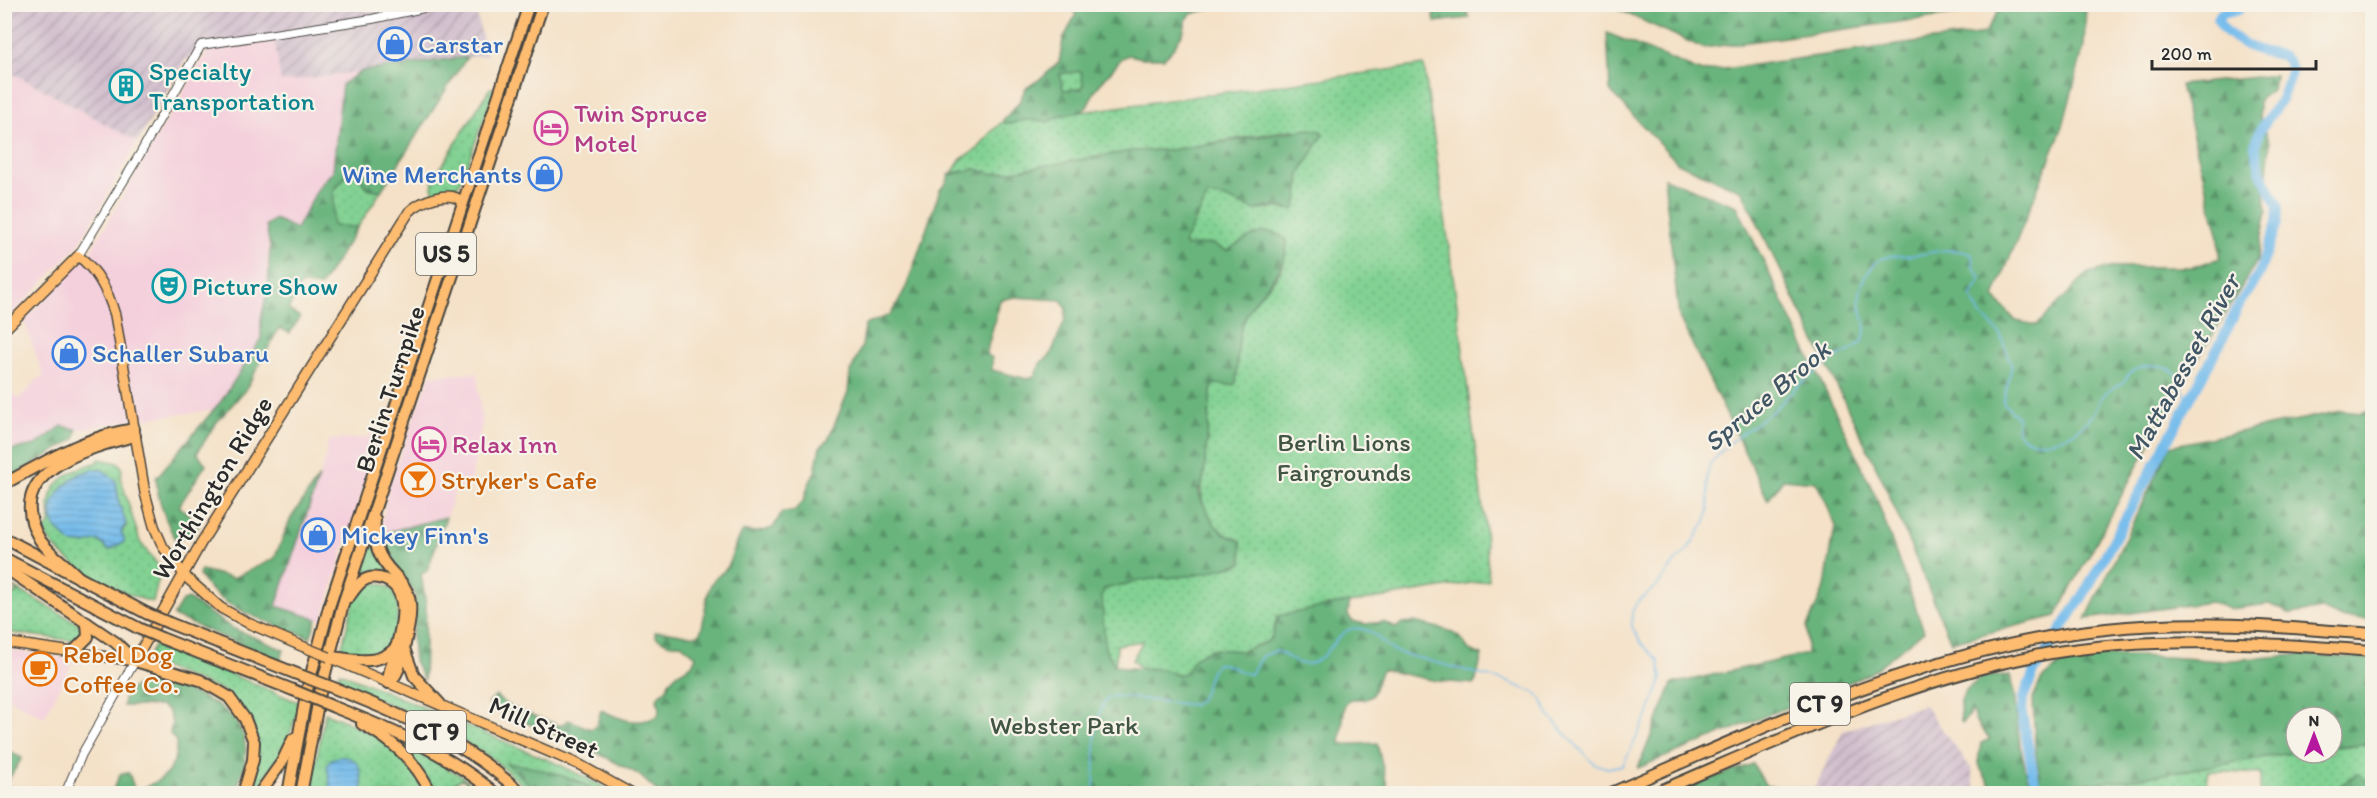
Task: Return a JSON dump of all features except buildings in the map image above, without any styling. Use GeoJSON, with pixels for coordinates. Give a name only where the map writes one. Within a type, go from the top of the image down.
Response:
{"type":"FeatureCollection","features":[{"type":"Feature","properties":{"kind":"highway","name":"Berlin Turnpike"},"geometry":{"type":"LineString","coordinates":[[288,794],[299,725],[316,653],[339,576],[529,4]]}},
{"type":"Feature","properties":{"kind":"highway","name":"Berlin Turnpike"},"geometry":{"type":"LineString","coordinates":[[301,794],[320,693],[343,604],[543,4]]}},
{"type":"Feature","properties":{"kind":"highway"},"geometry":{"type":"LineString","coordinates":[[4,484],[75,445],[102,436],[134,432]]}},
{"type":"Feature","properties":{"kind":"highway"},"geometry":{"type":"LineString","coordinates":[[80,579],[47,549],[37,534],[30,511],[33,487],[44,473],[63,461],[134,432]]}},
{"type":"Feature","properties":{"kind":"highway"},"geometry":{"type":"LineString","coordinates":[[375,507],[374,534],[377,550],[384,564],[404,586],[410,599],[410,614],[389,674],[389,683]]}},
{"type":"Feature","properties":{"kind":"highway","name":"CT 9"},"geometry":{"type":"LineString","coordinates":[[4,538],[148,614],[401,715],[450,741],[489,766],[522,794]]}},
{"type":"Feature","properties":{"kind":"highway","name":"CT 9"},"geometry":{"type":"LineString","coordinates":[[4,558],[140,629],[420,743],[459,766],[496,794]]}},
{"type":"Feature","properties":{"kind":"highway"},"geometry":{"type":"LineString","coordinates":[[4,567],[119,645],[135,661],[200,680],[220,690],[236,705],[249,727],[254,746],[252,766],[243,794]]}},
{"type":"Feature","properties":{"kind":"highway"},"geometry":{"type":"LineString","coordinates":[[343,604],[364,579],[378,578],[392,585],[400,594],[403,607],[400,647],[414,676],[440,704]]}},
{"type":"Feature","properties":{"kind":"highway"},"geometry":{"type":"LineString","coordinates":[[73,652],[88,637],[87,623]]}},
{"type":"Feature","properties":{"kind":"highway","name":"CT 9"},"geometry":{"type":"LineString","coordinates":[[1609,794],[1874,683],[1956,657],[2038,638],[2145,626],[2205,624],[2373,634]]}},
{"type":"Feature","properties":{"kind":"highway","name":"CT 9"},"geometry":{"type":"LineString","coordinates":[[1653,794],[1874,701],[1957,674],[2026,657],[2157,642],[2217,641],[2373,651]]}},
{"type":"Feature","properties":{"kind":"highway"},"geometry":{"type":"LineString","coordinates":[[329,657],[346,661],[380,659],[400,647]]}},
{"type":"Feature","properties":{"kind":"highway"},"geometry":{"type":"LineString","coordinates":[[338,708],[385,738],[405,754],[420,772],[431,794]]}},
{"type":"Feature","properties":{"kind":"highway"},"geometry":{"type":"LineString","coordinates":[[259,794],[284,758],[299,725]]}},
{"type":"Feature","properties":{"kind":"main road","name":"Worthington Ridge"},"geometry":{"type":"LineString","coordinates":[[135,661],[183,574],[409,212],[417,204],[428,199],[457,197],[462,202],[475,206]]}},
{"type":"Feature","properties":{"kind":"main road"},"geometry":{"type":"LineString","coordinates":[[4,330],[78,256],[95,272],[111,303],[152,521],[163,547],[183,574],[206,596],[233,616],[329,657]]}},
{"type":"Feature","properties":{"kind":"main road"},"geometry":{"type":"LineString","coordinates":[[4,642],[135,661]]}},
{"type":"Feature","properties":{"kind":"main road","name":"Mill Street"},"geometry":{"type":"LineString","coordinates":[[346,661],[389,683],[580,765],[632,794]]}},
{"type":"Feature","properties":{"kind":"street"},"geometry":{"type":"LineString","coordinates":[[78,256],[140,154],[201,45],[379,18],[442,4]]}},
{"type":"Feature","properties":{"kind":"street","name":"Worthington Ridge"},"geometry":{"type":"LineString","coordinates":[[65,794],[82,754],[135,661]]}},
{"type":"Feature","properties":{"kind":"shaded area"},"geometry":{"type":"Polygon","coordinates":[[[4,5],[475,5],[486,55],[281,82],[274,38],[215,46],[185,60],[139,140],[136,141],[24,79],[5,71],[4,5]]]}},
{"type":"Feature","properties":{"kind":"shaded area"},"geometry":{"type":"Polygon","coordinates":[[[274,38],[281,82],[362,71],[342,84],[333,171],[319,187],[296,229],[275,219],[269,230],[268,289],[261,319],[261,339],[252,354],[214,410],[122,421],[81,430],[62,426],[36,445],[5,451],[4,384],[19,399],[38,379],[44,377],[24,321],[91,251],[208,50],[215,46],[274,38]]]}},
{"type":"Feature","properties":{"kind":"shaded area"},"geometry":{"type":"Polygon","coordinates":[[[4,71],[24,79],[136,141],[139,140],[79,244],[5,322],[4,71]]]}},
{"type":"Feature","properties":{"kind":"shaded area"},"geometry":{"type":"Polygon","coordinates":[[[477,373],[482,425],[469,488],[456,488],[446,517],[383,533],[382,523],[389,484],[430,376],[477,373]]]}},
{"type":"Feature","properties":{"kind":"shaded area"},"geometry":{"type":"Polygon","coordinates":[[[374,430],[379,437],[322,620],[275,606],[325,461],[328,440],[368,438],[374,430]]]}},
{"type":"Feature","properties":{"kind":"shaded area"},"geometry":{"type":"Polygon","coordinates":[[[4,649],[74,660],[44,717],[5,697],[4,649]]]}},
{"type":"Feature","properties":{"kind":"shaded area"},"geometry":{"type":"Polygon","coordinates":[[[1924,705],[1971,768],[1976,793],[1812,793],[1843,731],[1924,705]]]}},
{"type":"Feature","properties":{"kind":"green space"},"geometry":{"type":"Polygon","coordinates":[[[1972,4],[1973,12],[1703,48],[1608,5],[1972,4]]]}},
{"type":"Feature","properties":{"kind":"green space"},"geometry":{"type":"Polygon","coordinates":[[[1054,5],[1223,5],[1191,14],[1186,20],[1184,31],[1164,58],[1142,58],[1129,55],[1122,58],[1096,89],[1087,107],[1081,112],[1062,115],[1051,121],[1023,120],[1011,124],[1004,123],[1003,120],[1018,104],[1026,88],[1042,78],[1059,62],[1063,40],[1076,14],[1071,8],[1054,5]],[[1081,71],[1060,74],[1063,90],[1082,89],[1081,71]]]}},
{"type":"Feature","properties":{"kind":"green space"},"geometry":{"type":"Polygon","coordinates":[[[1432,5],[1467,5],[1469,18],[1435,22],[1432,5]]]}},
{"type":"Feature","properties":{"kind":"green space"},"geometry":{"type":"Polygon","coordinates":[[[2002,5],[2086,5],[2084,46],[2063,126],[1994,297],[2016,321],[2037,325],[2088,273],[2114,267],[2193,267],[2220,258],[2219,237],[2180,85],[2275,75],[2273,89],[2259,100],[2259,116],[2270,142],[2265,193],[2267,211],[2257,261],[2169,408],[2056,616],[1951,642],[1883,481],[1742,191],[1678,163],[1610,91],[1607,33],[1702,72],[1985,33],[2002,5]]]}},
{"type":"Feature","properties":{"kind":"green space"},"geometry":{"type":"Polygon","coordinates":[[[467,57],[381,191],[368,188],[354,172],[348,173],[334,191],[333,226],[358,227],[320,287],[301,284],[288,310],[300,317],[290,333],[279,328],[246,389],[216,423],[197,453],[206,464],[179,506],[200,524],[192,534],[175,539],[162,510],[156,478],[222,400],[261,339],[261,319],[268,289],[270,247],[266,225],[275,219],[296,229],[319,187],[333,171],[342,84],[362,71],[467,57]]]}},
{"type":"Feature","properties":{"kind":"green space","name":"Berlin Lions Fairgrounds"},"geometry":{"type":"Polygon","coordinates":[[[1424,65],[1460,327],[1484,518],[1489,580],[1277,617],[1272,637],[1267,642],[1242,651],[1211,649],[1194,658],[1187,672],[1180,675],[1163,669],[1141,668],[1132,660],[1143,641],[1117,645],[1115,675],[1153,694],[1308,661],[695,794],[1104,647],[1102,596],[1104,589],[1143,580],[1197,575],[1242,563],[1241,541],[1220,531],[1214,525],[1203,503],[1202,487],[1211,391],[1213,384],[1233,385],[1238,341],[1243,324],[1250,309],[1281,269],[1285,256],[1285,238],[1262,235],[1241,242],[1227,251],[1212,244],[1186,246],[1184,243],[1207,196],[1225,198],[1258,210],[1276,208],[1287,210],[1298,199],[1300,173],[1323,135],[1290,130],[1171,150],[1132,151],[994,174],[975,169],[952,173],[961,159],[978,149],[1003,121],[1011,124],[1023,120],[1051,121],[1062,115],[1081,112],[1424,65]]]}},
{"type":"Feature","properties":{"kind":"green space"},"geometry":{"type":"Polygon","coordinates":[[[1081,71],[1083,84],[1081,89],[1063,90],[1060,74],[1081,71]]]}},
{"type":"Feature","properties":{"kind":"green space"},"geometry":{"type":"Polygon","coordinates":[[[490,88],[495,89],[461,181],[453,191],[435,193],[432,188],[433,180],[490,88]]]}},
{"type":"Feature","properties":{"kind":"green space","name":"Webster Park"},"geometry":{"type":"Polygon","coordinates":[[[1310,129],[1321,131],[1323,135],[1300,173],[1298,199],[1294,210],[1273,206],[1255,210],[1222,197],[1208,196],[1184,243],[1186,246],[1212,244],[1227,251],[1249,237],[1265,232],[1280,235],[1287,241],[1283,262],[1252,305],[1243,322],[1238,348],[1236,383],[1233,385],[1213,384],[1211,391],[1204,476],[1199,491],[1201,500],[1215,525],[1226,535],[1241,541],[1242,563],[1197,575],[1143,580],[1104,589],[1102,596],[1105,649],[1115,665],[1126,668],[1163,669],[1177,675],[1187,672],[1194,658],[1211,649],[1242,651],[1267,642],[1272,637],[1278,616],[1347,602],[1349,604],[1348,615],[1352,621],[1365,624],[1383,622],[1396,628],[1402,623],[1414,622],[1447,630],[1460,637],[1469,650],[1482,655],[1475,684],[1437,681],[1384,670],[1381,672],[1372,696],[1365,699],[1350,699],[1345,704],[1340,743],[1377,743],[1388,790],[1397,793],[659,793],[638,774],[588,748],[490,708],[489,703],[496,696],[517,710],[560,726],[568,720],[591,729],[597,725],[601,710],[622,719],[635,721],[658,716],[660,707],[657,701],[658,696],[667,689],[669,682],[678,673],[692,665],[696,656],[681,644],[670,644],[655,636],[655,632],[699,635],[710,587],[728,567],[741,534],[744,531],[759,532],[773,528],[782,512],[794,511],[804,500],[815,472],[820,447],[828,440],[848,392],[850,373],[862,346],[865,325],[890,315],[897,304],[907,285],[940,190],[947,182],[949,175],[975,169],[994,174],[1132,151],[1171,150],[1310,129]],[[1015,297],[1000,300],[986,354],[992,358],[992,370],[1027,379],[1034,377],[1041,362],[1050,356],[1065,320],[1066,308],[1061,300],[1015,297]]]}},
{"type":"Feature","properties":{"kind":"green space"},"geometry":{"type":"Polygon","coordinates":[[[354,172],[368,188],[381,191],[358,227],[333,226],[334,191],[348,173],[354,172]]]}},
{"type":"Feature","properties":{"kind":"green space"},"geometry":{"type":"Polygon","coordinates":[[[1664,178],[1737,206],[1876,497],[1924,631],[1869,674],[1638,768],[1672,684],[1807,654],[1807,627],[1825,586],[1835,526],[1816,482],[1783,479],[1768,500],[1679,317],[1664,178]]]}},
{"type":"Feature","properties":{"kind":"green space"},"geometry":{"type":"Polygon","coordinates":[[[2372,410],[2372,619],[2342,618],[2322,609],[2291,614],[2269,604],[2230,609],[2211,602],[2086,619],[2170,446],[2342,411],[2361,413],[2372,410]]]}},
{"type":"Feature","properties":{"kind":"green space"},"geometry":{"type":"Polygon","coordinates":[[[62,426],[77,429],[75,439],[5,481],[4,451],[36,445],[62,426]]]}},
{"type":"Feature","properties":{"kind":"green space"},"geometry":{"type":"Polygon","coordinates":[[[99,459],[119,463],[122,468],[121,479],[140,542],[161,569],[153,602],[108,585],[75,565],[51,542],[44,530],[50,524],[49,502],[52,491],[69,474],[99,462],[99,459]],[[100,469],[78,475],[56,497],[52,519],[56,528],[71,543],[85,544],[98,540],[109,550],[121,544],[124,538],[121,532],[126,526],[116,482],[100,469]]]}},
{"type":"Feature","properties":{"kind":"green space"},"geometry":{"type":"Polygon","coordinates":[[[319,477],[276,606],[317,619],[310,638],[234,607],[209,588],[199,575],[201,570],[233,578],[274,559],[291,518],[319,477]]]}},
{"type":"Feature","properties":{"kind":"green space"},"geometry":{"type":"Polygon","coordinates":[[[446,517],[427,571],[421,574],[426,605],[424,681],[414,661],[412,637],[416,609],[414,591],[389,560],[383,533],[446,517]]]}},
{"type":"Feature","properties":{"kind":"green space"},"geometry":{"type":"Polygon","coordinates":[[[371,537],[391,576],[389,579],[364,575],[357,577],[371,537]]]}},
{"type":"Feature","properties":{"kind":"green space"},"geometry":{"type":"Polygon","coordinates":[[[369,583],[379,583],[392,590],[396,596],[398,611],[392,644],[385,653],[376,657],[361,656],[341,650],[356,592],[369,583]]]}},
{"type":"Feature","properties":{"kind":"green space"},"geometry":{"type":"Polygon","coordinates":[[[13,587],[78,623],[82,627],[81,637],[77,641],[5,632],[5,597],[18,593],[13,587]]]}},
{"type":"Feature","properties":{"kind":"green space"},"geometry":{"type":"Polygon","coordinates":[[[188,599],[232,628],[284,650],[280,661],[173,616],[182,601],[188,599]]]}},
{"type":"Feature","properties":{"kind":"green space"},"geometry":{"type":"Polygon","coordinates":[[[156,643],[300,703],[292,729],[282,750],[255,793],[246,793],[257,741],[224,691],[150,662],[149,655],[156,643]]]}},
{"type":"Feature","properties":{"kind":"green space"},"geometry":{"type":"Polygon","coordinates":[[[2098,655],[2221,661],[2295,655],[2372,659],[2372,753],[2364,745],[2344,746],[2344,705],[2284,705],[2284,754],[2126,780],[2066,785],[2052,793],[1997,793],[1979,765],[1981,743],[1990,739],[1975,720],[1972,710],[1963,723],[1961,722],[1960,703],[1965,691],[1983,676],[2010,676],[2020,745],[2028,779],[2041,786],[2035,748],[2033,698],[2041,680],[2059,665],[2098,655]]]}},
{"type":"Feature","properties":{"kind":"green space"},"geometry":{"type":"Polygon","coordinates":[[[339,672],[558,764],[616,793],[602,793],[578,781],[507,763],[539,793],[532,793],[493,759],[423,718],[336,683],[339,672]]]}},
{"type":"Feature","properties":{"kind":"green space"},"geometry":{"type":"Polygon","coordinates":[[[147,680],[197,695],[227,713],[238,725],[244,740],[245,758],[235,793],[188,794],[174,790],[161,793],[111,793],[121,773],[129,773],[135,791],[160,779],[171,768],[174,761],[176,741],[170,734],[172,723],[168,710],[160,706],[123,706],[125,692],[147,680]]]}},
{"type":"Feature","properties":{"kind":"green space"},"geometry":{"type":"Polygon","coordinates":[[[325,713],[362,729],[386,743],[406,761],[424,793],[310,794],[325,713]]]}},
{"type":"Feature","properties":{"kind":"green space"},"geometry":{"type":"Polygon","coordinates":[[[397,740],[462,776],[480,793],[462,779],[450,785],[448,793],[435,793],[397,740]]]}},
{"type":"Feature","properties":{"kind":"green space"},"geometry":{"type":"Polygon","coordinates":[[[2364,745],[2372,753],[2372,787],[2358,773],[2330,793],[2259,793],[2261,774],[2209,771],[2205,793],[2052,794],[2051,792],[2066,785],[2126,780],[2284,754],[2284,765],[2344,765],[2344,746],[2364,745]]]}},
{"type":"Feature","properties":{"kind":"green space"},"geometry":{"type":"Polygon","coordinates":[[[5,750],[22,758],[5,785],[5,750]]]}},
{"type":"Feature","properties":{"kind":"green space"},"geometry":{"type":"Polygon","coordinates":[[[506,763],[556,774],[602,793],[539,793],[506,763]]]}},
{"type":"Feature","properties":{"kind":"green space"},"geometry":{"type":"Polygon","coordinates":[[[1753,764],[1766,786],[1814,789],[1812,794],[1672,794],[1673,791],[1753,764]]]}},
{"type":"Feature","properties":{"kind":"green space"},"geometry":{"type":"Polygon","coordinates":[[[2359,773],[2372,787],[2372,793],[2330,793],[2359,773]]]}},
{"type":"Feature","properties":{"kind":"green space"},"geometry":{"type":"Polygon","coordinates":[[[5,785],[23,793],[5,793],[5,785]]]}},
{"type":"Feature","properties":{"kind":"water"},"geometry":{"type":"Polygon","coordinates":[[[95,469],[103,470],[116,481],[119,503],[126,523],[121,532],[124,542],[109,550],[98,540],[85,544],[71,543],[55,526],[52,519],[53,504],[66,485],[78,475],[95,469]]]}},
{"type":"Feature","properties":{"kind":"water"},"geometry":{"type":"Polygon","coordinates":[[[339,757],[353,759],[357,763],[363,793],[328,793],[330,782],[327,766],[331,759],[339,757]]]}},
{"type":"Feature","properties":{"kind":"waterway","name":"Mattabesset River"},"geometry":{"type":"LineString","coordinates":[[2037,794],[2022,714],[2023,698],[2034,672],[2086,591],[2240,303],[2259,274],[2277,223],[2278,205],[2260,171],[2255,146],[2260,130],[2281,100],[2292,70],[2283,57],[2247,45],[2235,38],[2220,24],[2218,19],[2221,13],[2239,9],[2244,4]]}},
{"type":"Feature","properties":{"kind":"waterway","name":"Spruce Brook"},"geometry":{"type":"LineString","coordinates":[[1093,794],[1096,731],[1098,719],[1108,698],[1115,696],[1194,705],[1202,696],[1210,674],[1217,664],[1250,674],[1262,656],[1276,651],[1297,662],[1305,664],[1314,662],[1321,658],[1340,636],[1355,628],[1370,632],[1396,652],[1505,681],[1533,692],[1540,697],[1550,717],[1594,764],[1608,768],[1623,765],[1650,710],[1662,678],[1658,660],[1641,643],[1632,627],[1632,612],[1637,602],[1657,586],[1676,561],[1687,551],[1706,521],[1709,509],[1707,477],[1710,464],[1729,443],[1773,411],[1799,385],[1862,342],[1865,326],[1860,292],[1871,268],[1882,259],[1945,250],[1966,252],[1972,255],[1973,266],[1981,278],[1971,298],[1980,314],[2000,334],[2012,365],[2003,403],[2017,417],[2018,433],[2027,439],[2046,442],[2057,440],[2077,430],[2092,416],[2105,394],[2122,383],[2131,372],[2144,367],[2158,365],[2171,370],[2180,380],[2187,401]]}},
{"type":"Feature","properties":{"kind":"place","name":"Carstar"},"geometry":{"type":"Point","coordinates":[395,44]}},
{"type":"Feature","properties":{"kind":"place","name":"Specialty Transportation"},"geometry":{"type":"Point","coordinates":[126,86]}},
{"type":"Feature","properties":{"kind":"place","name":"Twin Spruce Motel"},"geometry":{"type":"Point","coordinates":[551,128]}},
{"type":"Feature","properties":{"kind":"place","name":"Wine Merchants"},"geometry":{"type":"Point","coordinates":[545,174]}},
{"type":"Feature","properties":{"kind":"place","name":"Picture Show"},"geometry":{"type":"Point","coordinates":[169,286]}},
{"type":"Feature","properties":{"kind":"place","name":"Schaller Subaru"},"geometry":{"type":"Point","coordinates":[69,353]}},
{"type":"Feature","properties":{"kind":"place","name":"Relax Inn"},"geometry":{"type":"Point","coordinates":[429,444]}},
{"type":"Feature","properties":{"kind":"place","name":"Stryker's Cafe"},"geometry":{"type":"Point","coordinates":[418,480]}},
{"type":"Feature","properties":{"kind":"place","name":"Mickey Finn's"},"geometry":{"type":"Point","coordinates":[318,535]}},
{"type":"Feature","properties":{"kind":"place","name":"Rebel Dog Coffee Co."},"geometry":{"type":"Point","coordinates":[40,669]}}]}
